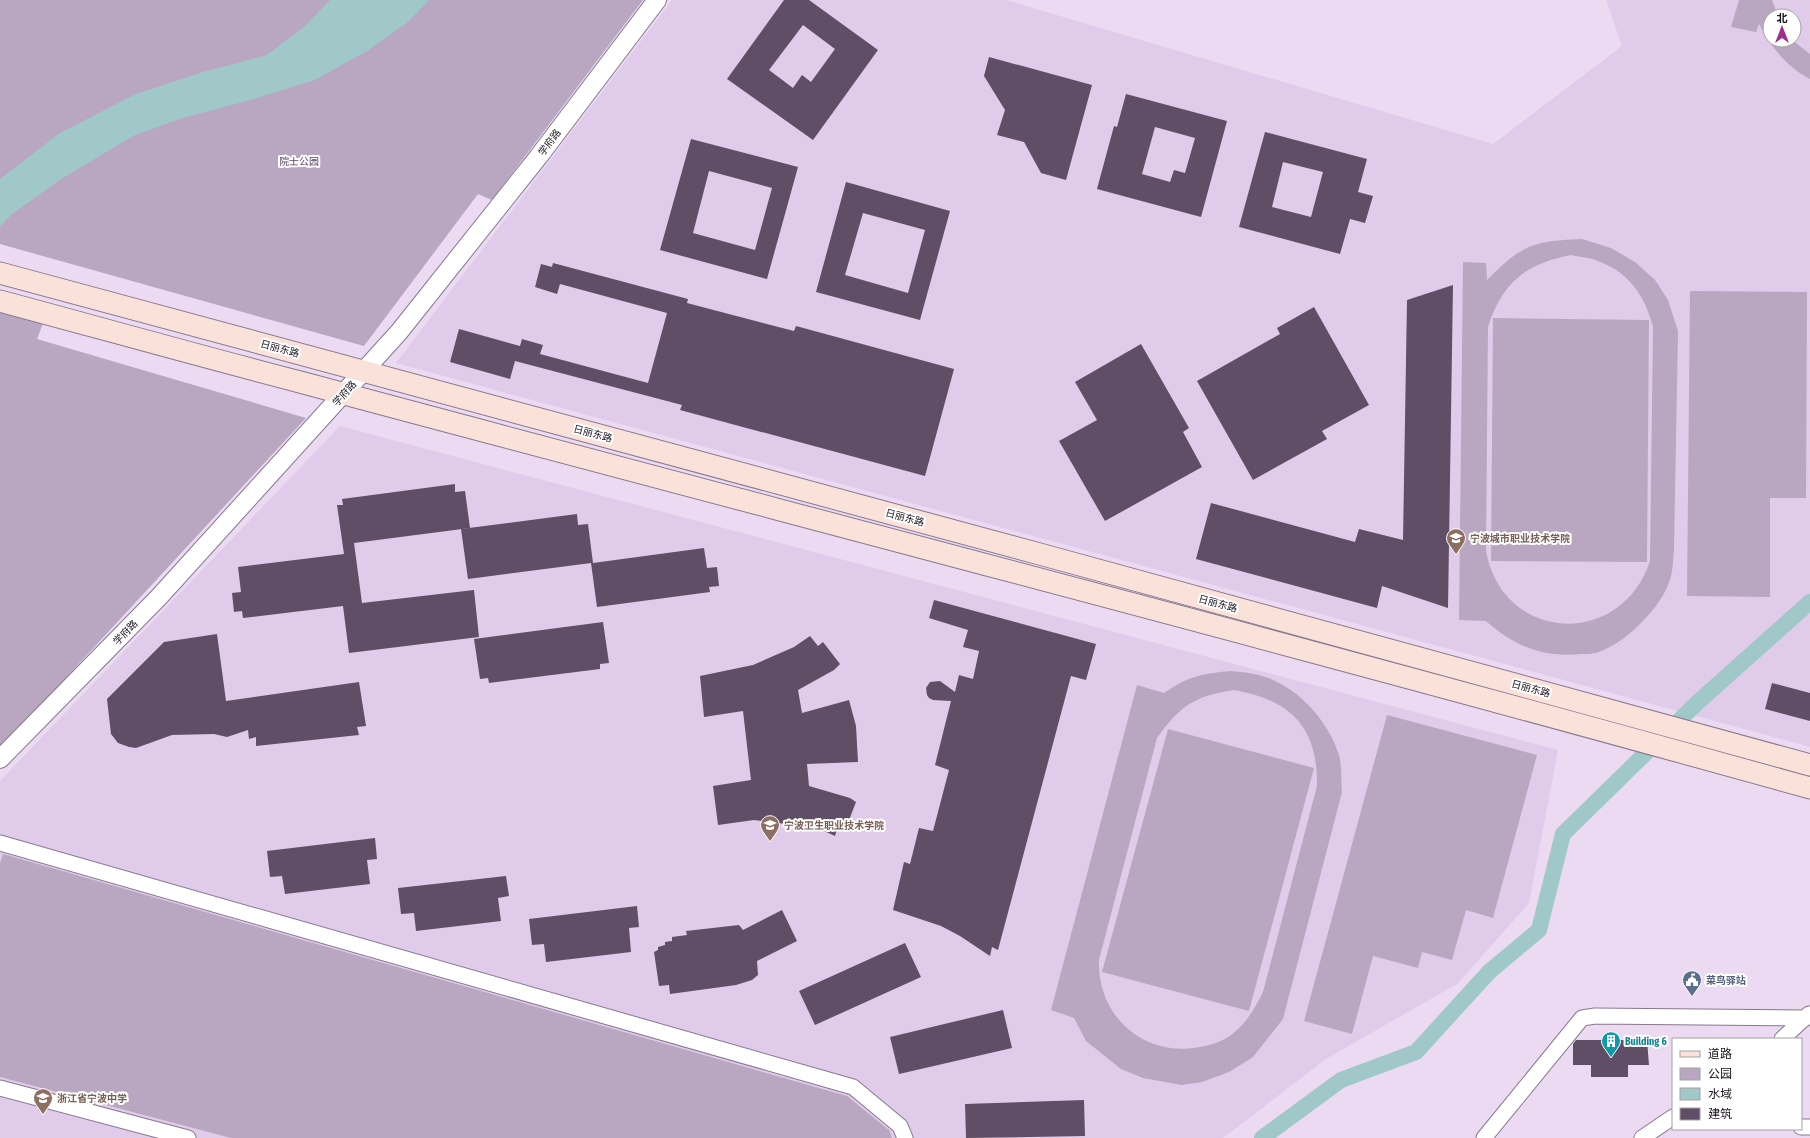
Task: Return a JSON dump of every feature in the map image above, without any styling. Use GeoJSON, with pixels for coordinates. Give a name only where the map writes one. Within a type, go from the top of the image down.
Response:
{"type":"FeatureCollection","features":[{"type":"Feature","properties":{"kind":"main road","name":"日丽东路"},"geometry":{"type":"LineString","coordinates":[[0,273],[1638,717],[1810,765]]}},
{"type":"Feature","properties":{"kind":"main road"},"geometry":{"type":"LineString","coordinates":[[0,301],[343,394],[979,562],[1810,788]]}},
{"type":"Feature","properties":{"kind":"street","name":"学府路"},"geometry":{"type":"LineString","coordinates":[[0,759],[159,597],[399,332],[539,156],[657,0]]}},
{"type":"Feature","properties":{"kind":"street"},"geometry":{"type":"LineString","coordinates":[[0,843],[852,1087],[900,1126],[904,1138]]}},
{"type":"Feature","properties":{"kind":"street"},"geometry":{"type":"LineString","coordinates":[[1484,1138],[1582,1018],[1595,1016],[1808,1016]]}},
{"type":"Feature","properties":{"kind":"street"},"geometry":{"type":"LineString","coordinates":[[1783,1038],[1808,1016]]}},
{"type":"Feature","properties":{"kind":"street"},"geometry":{"type":"LineString","coordinates":[[0,1088],[188,1138]]}},
{"type":"Feature","properties":{"kind":"street"},"geometry":{"type":"LineString","coordinates":[[1642,1138],[1666,1125]]}},
{"type":"Feature","properties":{"kind":"shaded area","name":"宁波城市职业技术学院"},"geometry":{"type":"Polygon","coordinates":[[[672,0],[1006,0],[1493,144],[1622,46],[1606,0],[1810,0],[1810,747],[396,363],[672,0]]]}},
{"type":"Feature","properties":{"kind":"shaded area","name":"宁波卫生职业技术学院"},"geometry":{"type":"Polygon","coordinates":[[[340,426],[1558,750],[1529,903],[1457,984],[1326,1059],[1223,1138],[0,1138],[0,781],[340,426]]]}},
{"type":"Feature","properties":{"kind":"green space","name":"院士公园"},"geometry":{"type":"Polygon","coordinates":[[[0,0],[643,0],[492,200],[478,194],[364,346],[0,244],[0,0]]]}},
{"type":"Feature","properties":{"kind":"green space"},"geometry":{"type":"Polygon","coordinates":[[[1739,0],[1772,0],[1775,8],[1762,8],[1762,29],[1759,24],[1756,32],[1731,27],[1739,0]]]}},
{"type":"Feature","properties":{"kind":"green space"},"geometry":{"type":"Polygon","coordinates":[[[1774,48],[1802,48],[1810,54],[1810,79],[1794,69],[1774,48]]]}},
{"type":"Feature","properties":{"kind":"green space"},"geometry":{"type":"Polygon","coordinates":[[[1582,239],[1611,248],[1635,262],[1655,280],[1668,300],[1678,331],[1674,549],[1670,581],[1663,596],[1652,611],[1639,625],[1614,645],[1596,653],[1567,655],[1542,652],[1518,643],[1507,637],[1486,621],[1459,620],[1463,262],[1486,263],[1487,280],[1519,252],[1539,244],[1582,239]],[[1571,255],[1541,264],[1528,270],[1518,278],[1508,287],[1500,298],[1488,327],[1486,551],[1497,581],[1515,604],[1538,618],[1564,624],[1590,621],[1615,610],[1635,590],[1650,561],[1653,327],[1650,315],[1640,295],[1626,278],[1617,271],[1592,259],[1571,255]]]}},
{"type":"Feature","properties":{"kind":"green space"},"geometry":{"type":"Polygon","coordinates":[[[1690,291],[1807,292],[1806,498],[1770,498],[1770,597],[1687,596],[1690,291]]]}},
{"type":"Feature","properties":{"kind":"green space"},"geometry":{"type":"Polygon","coordinates":[[[0,311],[43,323],[37,339],[306,418],[0,749],[0,311]]]}},
{"type":"Feature","properties":{"kind":"green space"},"geometry":{"type":"Polygon","coordinates":[[[1493,318],[1649,320],[1647,562],[1491,561],[1493,318]]]}},
{"type":"Feature","properties":{"kind":"green space"},"geometry":{"type":"Polygon","coordinates":[[[1220,672],[1241,672],[1264,677],[1286,687],[1306,702],[1322,722],[1335,743],[1340,759],[1342,792],[1283,1019],[1253,1057],[1229,1072],[1202,1082],[1182,1085],[1143,1078],[1121,1069],[1086,1041],[1074,1018],[1051,1010],[1137,685],[1164,693],[1188,679],[1220,672]],[[1234,690],[1220,692],[1198,699],[1181,710],[1157,738],[1099,960],[1100,980],[1106,999],[1115,1015],[1128,1029],[1143,1039],[1160,1046],[1180,1049],[1200,1047],[1224,1040],[1246,1021],[1263,992],[1317,786],[1316,765],[1306,732],[1286,709],[1271,701],[1234,690]]]}},
{"type":"Feature","properties":{"kind":"green space"},"geometry":{"type":"Polygon","coordinates":[[[1387,715],[1537,755],[1493,918],[1466,910],[1452,960],[1422,952],[1418,968],[1373,956],[1352,1034],[1304,1021],[1387,715]]]}},
{"type":"Feature","properties":{"kind":"green space"},"geometry":{"type":"Polygon","coordinates":[[[1168,729],[1314,768],[1249,1011],[1102,972],[1168,729]]]}},
{"type":"Feature","properties":{"kind":"green space"},"geometry":{"type":"Polygon","coordinates":[[[3,854],[847,1096],[889,1130],[892,1138],[231,1138],[0,1077],[0,863],[3,854]]]}},
{"type":"Feature","properties":{"kind":"water"},"geometry":{"type":"Polygon","coordinates":[[[330,0],[429,0],[408,22],[367,51],[315,80],[247,101],[182,118],[133,136],[61,179],[12,214],[0,226],[0,179],[60,133],[136,94],[203,72],[267,55],[305,26],[330,0]]]}},
{"type":"Feature","properties":{"kind":"building"},"geometry":{"type":"Polygon","coordinates":[[[784,0],[809,0],[878,50],[813,140],[727,79],[784,0]],[[803,25],[769,70],[793,88],[802,75],[811,82],[835,49],[803,25]]]}},
{"type":"Feature","properties":{"kind":"building"},"geometry":{"type":"Polygon","coordinates":[[[989,57],[1092,85],[1066,180],[1041,173],[1024,142],[997,135],[1005,110],[984,76],[989,57]]]}},
{"type":"Feature","properties":{"kind":"building"},"geometry":{"type":"Polygon","coordinates":[[[1126,94],[1227,121],[1201,217],[1097,189],[1114,126],[1117,127],[1126,94]],[[1155,127],[1142,174],[1170,182],[1174,170],[1185,173],[1195,138],[1155,127]]]}},
{"type":"Feature","properties":{"kind":"building"},"geometry":{"type":"Polygon","coordinates":[[[1265,132],[1367,159],[1358,192],[1373,196],[1365,223],[1350,219],[1340,254],[1239,227],[1265,132]],[[1283,162],[1272,207],[1311,217],[1323,172],[1283,162]]]}},
{"type":"Feature","properties":{"kind":"building"},"geometry":{"type":"Polygon","coordinates":[[[691,139],[798,167],[767,279],[660,250],[691,139]],[[709,171],[693,233],[755,250],[772,188],[709,171]]]}},
{"type":"Feature","properties":{"kind":"building"},"geometry":{"type":"Polygon","coordinates":[[[846,182],[950,211],[920,320],[816,292],[846,182]],[[863,213],[845,275],[908,293],[925,230],[863,213]]]}},
{"type":"Feature","properties":{"kind":"building"},"geometry":{"type":"Polygon","coordinates":[[[553,263],[688,299],[687,303],[794,331],[796,326],[954,369],[925,476],[680,410],[682,405],[515,361],[510,379],[450,362],[459,329],[520,346],[522,339],[543,345],[540,354],[648,383],[667,313],[560,284],[557,294],[535,287],[541,264],[552,267],[553,263]]]}},
{"type":"Feature","properties":{"kind":"building"},"geometry":{"type":"Polygon","coordinates":[[[1453,285],[1448,608],[1382,586],[1377,608],[1196,559],[1211,503],[1355,542],[1359,529],[1403,540],[1407,300],[1453,285]]]}},
{"type":"Feature","properties":{"kind":"building"},"geometry":{"type":"Polygon","coordinates":[[[1314,307],[1369,405],[1322,431],[1327,439],[1253,480],[1197,381],[1280,334],[1277,328],[1314,307]]]}},
{"type":"Feature","properties":{"kind":"building"},"geometry":{"type":"Polygon","coordinates":[[[1141,344],[1189,428],[1183,432],[1202,467],[1105,521],[1059,441],[1097,420],[1075,382],[1141,344]]]}},
{"type":"Feature","properties":{"kind":"building"},"geometry":{"type":"Polygon","coordinates":[[[455,484],[455,492],[465,491],[470,528],[354,543],[362,603],[474,590],[479,637],[349,653],[343,606],[243,618],[242,611],[234,612],[232,593],[241,592],[238,567],[344,554],[337,505],[343,505],[342,499],[455,484]]]}},
{"type":"Feature","properties":{"kind":"building"},"geometry":{"type":"Polygon","coordinates":[[[577,514],[578,525],[588,524],[593,563],[704,548],[707,568],[717,567],[719,586],[709,587],[710,592],[597,607],[591,563],[468,579],[461,529],[577,514]]]}},
{"type":"Feature","properties":{"kind":"building"},"geometry":{"type":"Polygon","coordinates":[[[934,600],[1096,644],[1086,680],[1071,676],[998,950],[992,947],[990,956],[960,936],[941,926],[893,910],[904,862],[910,864],[919,828],[933,831],[949,770],[935,765],[951,701],[933,700],[929,698],[926,688],[930,682],[940,681],[955,692],[959,675],[973,679],[979,651],[963,647],[968,630],[929,618],[934,600]]]}},
{"type":"Feature","properties":{"kind":"building"},"geometry":{"type":"Polygon","coordinates":[[[603,622],[609,663],[600,664],[600,669],[489,683],[488,678],[480,679],[474,639],[603,622]]]}},
{"type":"Feature","properties":{"kind":"building"},"geometry":{"type":"Polygon","coordinates":[[[217,634],[226,701],[359,682],[366,726],[357,727],[359,735],[256,746],[256,737],[249,739],[248,730],[227,737],[214,734],[172,735],[136,748],[118,743],[111,734],[107,699],[164,642],[217,634]]]}},
{"type":"Feature","properties":{"kind":"building"},"geometry":{"type":"Polygon","coordinates":[[[810,636],[818,646],[823,642],[840,664],[834,670],[798,690],[802,713],[849,700],[856,726],[858,762],[807,764],[809,786],[850,798],[856,802],[846,828],[838,825],[835,836],[809,827],[754,820],[718,825],[713,786],[751,780],[743,711],[704,717],[700,676],[753,665],[794,647],[810,636]]]}},
{"type":"Feature","properties":{"kind":"building"},"geometry":{"type":"Polygon","coordinates":[[[1772,683],[1810,693],[1810,721],[1765,709],[1772,683]]]}},
{"type":"Feature","properties":{"kind":"building"},"geometry":{"type":"Polygon","coordinates":[[[375,838],[377,859],[367,860],[370,884],[285,894],[282,876],[270,877],[267,851],[375,838]]]}},
{"type":"Feature","properties":{"kind":"building"},"geometry":{"type":"Polygon","coordinates":[[[506,876],[509,896],[498,898],[501,921],[416,931],[414,913],[401,914],[398,888],[506,876]]]}},
{"type":"Feature","properties":{"kind":"building"},"geometry":{"type":"Polygon","coordinates":[[[637,906],[639,927],[629,928],[631,952],[546,962],[544,944],[532,945],[529,919],[637,906]]]}},
{"type":"Feature","properties":{"kind":"building"},"geometry":{"type":"Polygon","coordinates":[[[782,910],[797,941],[757,961],[758,975],[752,980],[736,985],[670,994],[669,985],[659,986],[654,952],[658,950],[658,947],[665,945],[665,942],[672,941],[672,937],[687,935],[686,931],[739,925],[743,930],[782,910]]]}},
{"type":"Feature","properties":{"kind":"building"},"geometry":{"type":"Polygon","coordinates":[[[905,943],[921,977],[815,1025],[799,991],[905,943]]]}},
{"type":"Feature","properties":{"kind":"building"},"geometry":{"type":"Polygon","coordinates":[[[1003,1010],[1012,1048],[899,1074],[890,1037],[1003,1010]]]}},
{"type":"Feature","properties":{"kind":"building","name":"Building 6"},"geometry":{"type":"Polygon","coordinates":[[[1576,1040],[1647,1040],[1649,1065],[1628,1065],[1628,1077],[1591,1077],[1591,1065],[1573,1065],[1573,1044],[1576,1040]]]}},
{"type":"Feature","properties":{"kind":"building"},"geometry":{"type":"Polygon","coordinates":[[[1084,1100],[1085,1136],[966,1138],[965,1104],[1084,1100]]]}},
{"type":"Feature","properties":{"kind":"waterway"},"geometry":{"type":"LineString","coordinates":[[1262,1138],[1341,1080],[1416,1052],[1489,972],[1539,930],[1563,834],[1698,702],[1810,602]]}},
{"type":"Feature","properties":{"kind":"place","name":"宁波城市职业技术学院"},"geometry":{"type":"Point","coordinates":[1456,555]}},
{"type":"Feature","properties":{"kind":"place","name":"宁波卫生职业技术学院"},"geometry":{"type":"Point","coordinates":[770,842]}},
{"type":"Feature","properties":{"kind":"place","name":"菜鸟驿站"},"geometry":{"type":"Point","coordinates":[1692,997]}},
{"type":"Feature","properties":{"kind":"place","name":"Building 6"},"geometry":{"type":"Point","coordinates":[1611,1058]}},
{"type":"Feature","properties":{"kind":"place","name":"浙江省宁波中学"},"geometry":{"type":"Point","coordinates":[43,1115]}}]}
